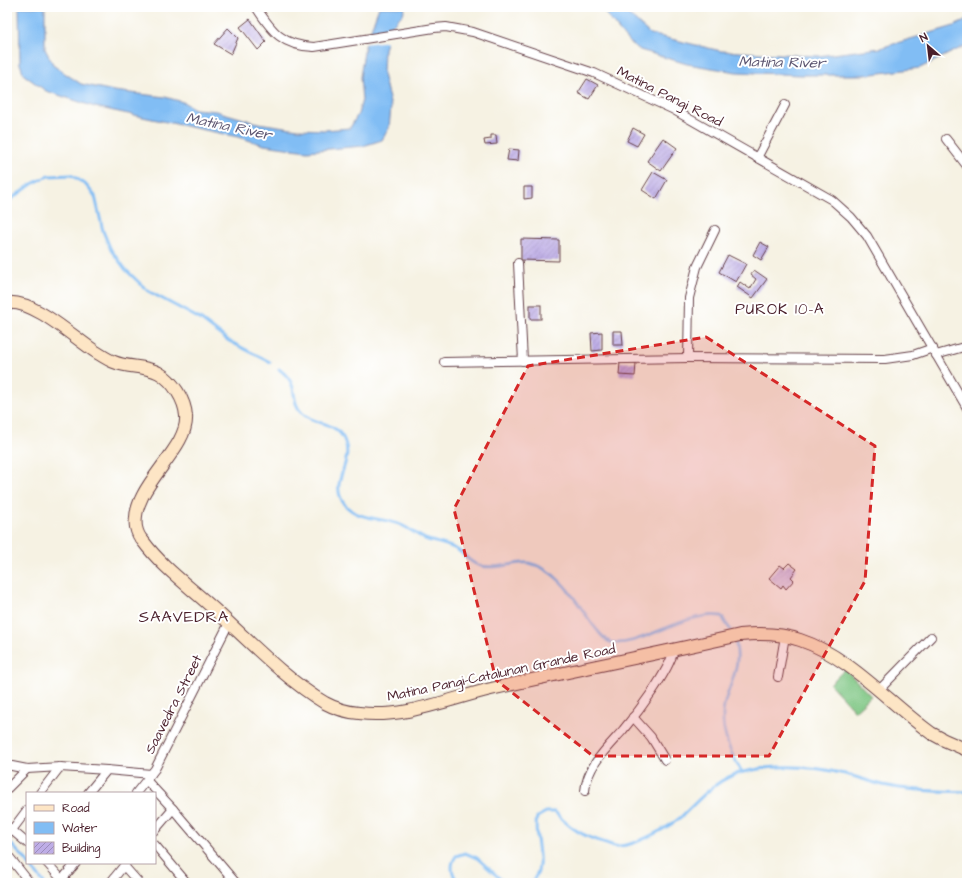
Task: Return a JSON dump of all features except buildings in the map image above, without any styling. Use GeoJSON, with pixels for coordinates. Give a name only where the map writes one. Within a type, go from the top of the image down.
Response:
{"type":"FeatureCollection","features":[{"type":"Feature","properties":{"kind":"street","name":"Matina Pangi Road"},"geometry":{"type":"LineString","coordinates":[[256,7],[280,37],[290,44],[300,47],[314,47],[357,39],[440,28],[458,29],[525,48],[594,73],[672,109],[832,200],[851,217],[867,236],[967,408]]}},
{"type":"Feature","properties":{"kind":"street"},"geometry":{"type":"LineString","coordinates":[[757,158],[785,105]]}},
{"type":"Feature","properties":{"kind":"street"},"geometry":{"type":"LineString","coordinates":[[946,139],[967,166]]}},
{"type":"Feature","properties":{"kind":"street"},"geometry":{"type":"LineString","coordinates":[[688,358],[689,298],[697,267],[715,230]]}},
{"type":"Feature","properties":{"kind":"street"},"geometry":{"type":"LineString","coordinates":[[518,263],[523,361]]}},
{"type":"Feature","properties":{"kind":"street","name":"Matina Pangi-Catalunan Grande Road"},"geometry":{"type":"LineString","coordinates":[[7,303],[19,303],[33,308],[113,362],[148,369],[159,373],[174,388],[186,412],[185,427],[178,442],[145,492],[137,514],[137,529],[142,540],[155,555],[229,623],[310,693],[342,711],[360,714],[401,712],[492,689],[740,635],[756,634],[785,636],[800,640],[828,653],[931,732],[944,740],[967,750]]}},
{"type":"Feature","properties":{"kind":"street"},"geometry":{"type":"LineString","coordinates":[[444,362],[688,358],[885,359],[967,346]]}},
{"type":"Feature","properties":{"kind":"street","name":"Saavedra Street"},"geometry":{"type":"LineString","coordinates":[[137,792],[149,777],[229,623]]}},
{"type":"Feature","properties":{"kind":"street"},"geometry":{"type":"LineString","coordinates":[[778,677],[785,636]]}},
{"type":"Feature","properties":{"kind":"street"},"geometry":{"type":"LineString","coordinates":[[878,691],[931,637]]}},
{"type":"Feature","properties":{"kind":"street"},"geometry":{"type":"LineString","coordinates":[[585,791],[586,782],[592,767],[633,717],[668,666],[674,650]]}},
{"type":"Feature","properties":{"kind":"street"},"geometry":{"type":"LineString","coordinates":[[633,717],[651,737],[665,760]]}},
{"type":"Feature","properties":{"kind":"street"},"geometry":{"type":"LineString","coordinates":[[7,765],[27,769],[60,767],[107,770],[149,777],[173,809],[236,883]]}},
{"type":"Feature","properties":{"kind":"street"},"geometry":{"type":"LineString","coordinates":[[41,792],[60,767]]}},
{"type":"Feature","properties":{"kind":"street"},"geometry":{"type":"LineString","coordinates":[[7,789],[27,769]]}},
{"type":"Feature","properties":{"kind":"street"},"geometry":{"type":"LineString","coordinates":[[89,792],[107,770]]}},
{"type":"Feature","properties":{"kind":"street"},"geometry":{"type":"LineString","coordinates":[[156,829],[173,809]]}},
{"type":"Feature","properties":{"kind":"street"},"geometry":{"type":"LineString","coordinates":[[26,811],[10,828],[26,842]]}},
{"type":"Feature","properties":{"kind":"street"},"geometry":{"type":"LineString","coordinates":[[156,846],[187,883]]}},
{"type":"Feature","properties":{"kind":"street"},"geometry":{"type":"LineString","coordinates":[[8,857],[30,883]]}},
{"type":"Feature","properties":{"kind":"street"},"geometry":{"type":"LineString","coordinates":[[48,864],[62,882],[75,864]]}},
{"type":"Feature","properties":{"kind":"street"},"geometry":{"type":"LineString","coordinates":[[110,883],[125,864],[139,883]]}},
{"type":"Feature","properties":{"kind":"highlighted area"},"geometry":{"type":"Polygon","coordinates":[[[706,337],[875,446],[865,581],[769,756],[593,756],[496,680],[454,509],[528,366],[706,337]]]}},
{"type":"Feature","properties":{"kind":"green space"},"geometry":{"type":"Polygon","coordinates":[[[845,669],[871,696],[855,711],[830,684],[845,669]]]}},
{"type":"Feature","properties":{"kind":"water","name":"Matina River"},"geometry":{"type":"Polygon","coordinates":[[[19,7],[45,7],[45,49],[54,66],[81,84],[114,91],[165,97],[183,102],[195,109],[216,111],[258,123],[298,129],[325,130],[350,128],[358,114],[362,100],[360,77],[365,46],[379,7],[405,7],[403,14],[392,25],[384,49],[383,74],[391,107],[389,128],[382,140],[363,146],[307,151],[264,145],[238,137],[95,107],[46,91],[24,75],[20,64],[19,7]]]}},
{"type":"Feature","properties":{"kind":"water","name":"Matina River"},"geometry":{"type":"Polygon","coordinates":[[[600,7],[620,7],[650,34],[721,51],[818,56],[880,48],[954,26],[967,20],[967,45],[920,68],[865,75],[801,75],[736,72],[687,64],[640,50],[627,40],[600,7]]]}},
{"type":"Feature","properties":{"kind":"pier"},"geometry":{"type":"Polygon","coordinates":[[[393,28],[389,41],[363,44],[369,31],[393,28]]]}},
{"type":"Feature","properties":{"kind":"waterway"},"geometry":{"type":"LineString","coordinates":[[7,202],[32,184],[48,176],[71,175],[85,184],[95,196],[103,231],[111,250],[126,270],[148,291],[200,319],[229,341],[270,362]]}},
{"type":"Feature","properties":{"kind":"waterway"},"geometry":{"type":"LineString","coordinates":[[279,369],[291,382],[296,404],[299,410],[307,417],[337,430],[345,442],[347,450],[339,481],[340,497],[345,505],[357,514],[394,522],[425,539],[459,551],[478,565],[494,567],[529,563],[550,572],[566,588],[593,625],[605,639],[610,642],[621,643],[633,640],[692,619],[707,616],[721,616],[730,629]]}},
{"type":"Feature","properties":{"kind":"waterway"},"geometry":{"type":"LineString","coordinates":[[736,643],[737,665],[724,706],[723,724],[724,732],[733,757],[742,772]]}},
{"type":"Feature","properties":{"kind":"waterway"},"geometry":{"type":"LineString","coordinates":[[530,883],[536,877],[539,861],[536,834],[537,817],[546,812],[555,812],[578,832],[616,846],[633,843],[661,830],[682,816],[717,784],[734,775],[756,769],[782,767],[820,769],[893,787],[967,792]]}},
{"type":"Feature","properties":{"kind":"waterway"},"geometry":{"type":"LineString","coordinates":[[7,840],[26,860]]}},
{"type":"Feature","properties":{"kind":"waterway"},"geometry":{"type":"LineString","coordinates":[[458,883],[454,876],[452,866],[456,856],[465,853],[477,858],[505,883]]}},
{"type":"Feature","properties":{"kind":"waterway"},"geometry":{"type":"LineString","coordinates":[[29,864],[44,883]]}},
{"type":"Feature","properties":{"kind":"district","name":"PUROK 10-A"},"geometry":{"type":"Point","coordinates":[780,309]}},
{"type":"Feature","properties":{"kind":"district","name":"SAAVEDRA"},"geometry":{"type":"Point","coordinates":[184,616]}}]}
